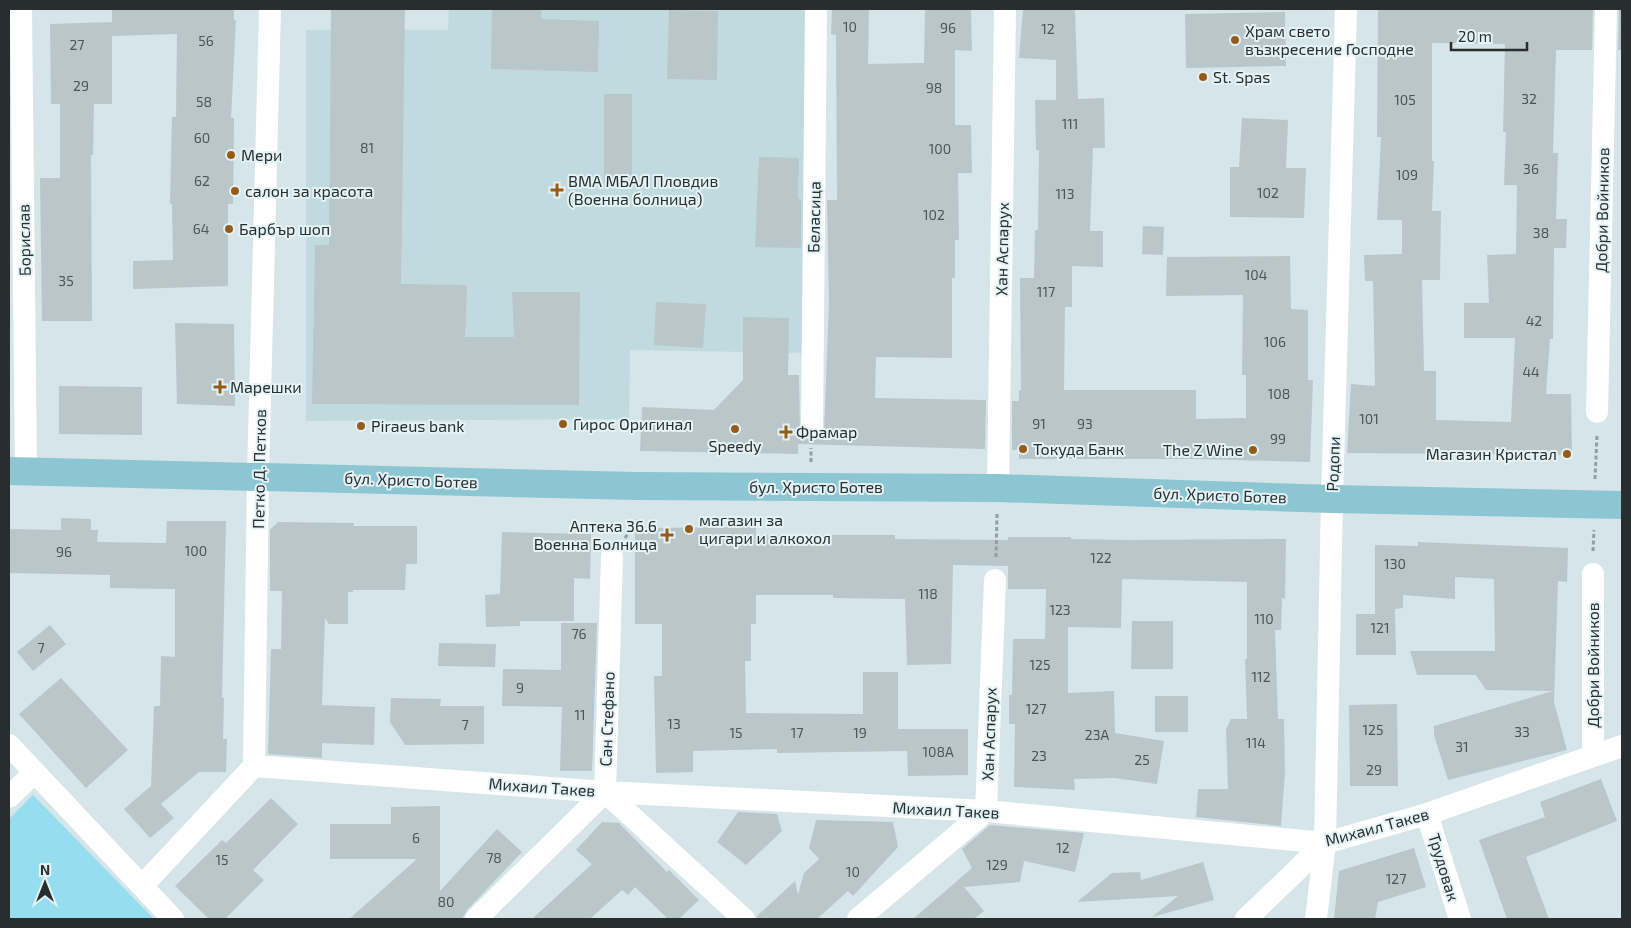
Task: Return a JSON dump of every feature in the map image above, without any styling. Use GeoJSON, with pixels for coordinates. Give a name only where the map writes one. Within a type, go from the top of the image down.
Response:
{"type":"FeatureCollection","features":[{"type":"Feature","properties":{"kind":"main road","name":"бул. Христо Ботев"},"geometry":{"type":"LineString","coordinates":[[17,471],[636,486],[998,488],[1332,499],[1622,504]]}},
{"type":"Feature","properties":{"kind":"street","name":"Борислав"},"geometry":{"type":"LineString","coordinates":[[17,471],[22,9]]}},
{"type":"Feature","properties":{"kind":"street","name":"Петко Д. Петков"},"geometry":{"type":"LineString","coordinates":[[254,766],[258,476],[270,9]]}},
{"type":"Feature","properties":{"kind":"street","name":"Беласица"},"geometry":{"type":"LineString","coordinates":[[812,426],[816,9]]}},
{"type":"Feature","properties":{"kind":"street","name":"Хан Аспарух"},"geometry":{"type":"LineString","coordinates":[[998,488],[1005,9]]}},
{"type":"Feature","properties":{"kind":"street","name":"Родопи"},"geometry":{"type":"LineString","coordinates":[[1316,919],[1325,843],[1332,499],[1346,9]]}},
{"type":"Feature","properties":{"kind":"street","name":"Добри Войников"},"geometry":{"type":"LineString","coordinates":[[1597,412],[1606,9]]}},
{"type":"Feature","properties":{"kind":"street","name":"Сан Стефано"},"geometry":{"type":"LineString","coordinates":[[605,792],[612,556]]}},
{"type":"Feature","properties":{"kind":"street","name":"Добри Войников"},"geometry":{"type":"LineString","coordinates":[[1593,574],[1593,756]]}},
{"type":"Feature","properties":{"kind":"street","name":"Хан Аспарух"},"geometry":{"type":"LineString","coordinates":[[986,811],[995,580]]}},
{"type":"Feature","properties":{"kind":"street"},"geometry":{"type":"LineString","coordinates":[[9,745],[174,919]]}},
{"type":"Feature","properties":{"kind":"street","name":"Михаил Такев"},"geometry":{"type":"LineString","coordinates":[[254,766],[605,792],[986,811],[1325,843],[1427,814],[1622,746]]}},
{"type":"Feature","properties":{"kind":"street"},"geometry":{"type":"LineString","coordinates":[[142,886],[254,766]]}},
{"type":"Feature","properties":{"kind":"street"},"geometry":{"type":"LineString","coordinates":[[9,798],[34,773]]}},
{"type":"Feature","properties":{"kind":"street"},"geometry":{"type":"LineString","coordinates":[[476,919],[605,792],[744,919]]}},
{"type":"Feature","properties":{"kind":"street"},"geometry":{"type":"LineString","coordinates":[[858,919],[986,811]]}},
{"type":"Feature","properties":{"kind":"street","name":"Трудовак"},"geometry":{"type":"LineString","coordinates":[[1427,814],[1460,919]]}},
{"type":"Feature","properties":{"kind":"street"},"geometry":{"type":"LineString","coordinates":[[1246,919],[1325,843]]}},
{"type":"Feature","properties":{"kind":"path"},"geometry":{"type":"LineString","coordinates":[[810,487],[812,426]]}},
{"type":"Feature","properties":{"kind":"path"},"geometry":{"type":"LineString","coordinates":[[995,580],[998,488]]}},
{"type":"Feature","properties":{"kind":"shaded area","name":"ВМА МБАЛ Пловдив (Военна болница)"},"geometry":{"type":"Polygon","coordinates":[[[449,9],[811,9],[805,353],[630,350],[629,419],[306,421],[306,30],[448,30],[449,9]]]}},
{"type":"Feature","properties":{"kind":"shaded area"},"geometry":{"type":"Polygon","coordinates":[[[33,795],[154,919],[9,919],[9,819],[33,795]]]}},
{"type":"Feature","properties":{"kind":"building"},"geometry":{"type":"Polygon","coordinates":[[[112,9],[234,9],[234,20],[236,20],[231,118],[234,118],[233,204],[228,204],[228,286],[133,289],[133,261],[173,260],[172,204],[170,204],[172,117],[176,117],[177,34],[112,36],[112,9]]]}},
{"type":"Feature","properties":{"kind":"building"},"geometry":{"type":"Polygon","coordinates":[[[331,9],[405,9],[401,284],[467,285],[465,337],[514,337],[512,292],[580,292],[579,405],[312,404],[315,245],[329,245],[331,9]]]}},
{"type":"Feature","properties":{"kind":"building"},"geometry":{"type":"Polygon","coordinates":[[[492,9],[542,9],[541,19],[599,21],[598,72],[491,69],[492,9]]]}},
{"type":"Feature","properties":{"kind":"building"},"geometry":{"type":"Polygon","coordinates":[[[832,9],[869,9],[868,64],[924,63],[925,9],[971,9],[972,51],[955,50],[955,125],[971,125],[972,173],[958,173],[959,240],[955,240],[955,278],[952,278],[952,358],[876,357],[875,398],[986,400],[985,449],[798,444],[798,454],[640,451],[642,407],[714,410],[743,380],[743,317],[789,318],[788,375],[799,375],[800,432],[806,438],[812,439],[819,437],[824,432],[829,303],[827,200],[837,200],[836,35],[831,34],[832,9]]]}},
{"type":"Feature","properties":{"kind":"building"},"geometry":{"type":"Polygon","coordinates":[[[1023,9],[1075,9],[1078,99],[1104,98],[1105,148],[1093,148],[1090,231],[1103,231],[1103,267],[1072,266],[1072,307],[1065,307],[1064,390],[1196,390],[1196,419],[1246,418],[1246,375],[1242,375],[1243,295],[1166,296],[1167,257],[1290,256],[1291,309],[1308,310],[1308,380],[1313,380],[1310,462],[1196,459],[1019,459],[1019,450],[1012,450],[1012,401],[1019,401],[1019,390],[1021,390],[1020,278],[1034,278],[1035,230],[1038,230],[1039,150],[1036,150],[1035,100],[1056,100],[1056,60],[1019,58],[1023,9]]]}},
{"type":"Feature","properties":{"kind":"building"},"geometry":{"type":"Polygon","coordinates":[[[1378,9],[1593,9],[1592,50],[1556,50],[1553,153],[1558,153],[1556,219],[1567,219],[1566,248],[1554,248],[1553,339],[1550,339],[1546,394],[1571,394],[1572,455],[1347,453],[1351,384],[1375,386],[1373,281],[1365,281],[1364,255],[1402,254],[1402,220],[1377,220],[1381,137],[1377,137],[1378,9]],[[1432,43],[1432,161],[1434,161],[1432,211],[1441,211],[1440,280],[1422,280],[1424,371],[1436,371],[1436,420],[1511,422],[1515,338],[1464,338],[1464,303],[1489,303],[1487,255],[1516,254],[1517,185],[1504,185],[1506,132],[1503,132],[1505,44],[1432,43]]]}},
{"type":"Feature","properties":{"kind":"building"},"geometry":{"type":"Polygon","coordinates":[[[1619,9],[1622,9],[1622,50],[1618,50],[1619,9]]]}},
{"type":"Feature","properties":{"kind":"building"},"geometry":{"type":"Polygon","coordinates":[[[669,10],[718,11],[717,80],[667,79],[669,10]]]}},
{"type":"Feature","properties":{"kind":"building","name":"Храм свето възкресение Господне"},"geometry":{"type":"Polygon","coordinates":[[[1285,12],[1286,66],[1186,68],[1185,14],[1285,12]]]}},
{"type":"Feature","properties":{"kind":"building"},"geometry":{"type":"Polygon","coordinates":[[[112,22],[112,104],[94,104],[93,155],[91,155],[92,321],[42,321],[40,178],[60,178],[60,104],[51,104],[50,24],[112,22]]]}},
{"type":"Feature","properties":{"kind":"building"},"geometry":{"type":"Polygon","coordinates":[[[604,94],[632,94],[632,186],[604,186],[604,94]]]}},
{"type":"Feature","properties":{"kind":"building"},"geometry":{"type":"Polygon","coordinates":[[[1242,118],[1288,120],[1286,168],[1306,168],[1304,218],[1230,217],[1230,167],[1239,167],[1242,118]]]}},
{"type":"Feature","properties":{"kind":"building"},"geometry":{"type":"Polygon","coordinates":[[[759,157],[799,158],[798,199],[801,199],[801,248],[755,247],[759,157]]]}},
{"type":"Feature","properties":{"kind":"building"},"geometry":{"type":"Polygon","coordinates":[[[1143,226],[1164,227],[1163,255],[1142,254],[1143,226]]]}},
{"type":"Feature","properties":{"kind":"building"},"geometry":{"type":"Polygon","coordinates":[[[656,302],[706,304],[703,348],[654,345],[656,302]]]}},
{"type":"Feature","properties":{"kind":"building"},"geometry":{"type":"Polygon","coordinates":[[[175,323],[234,324],[235,406],[177,404],[175,323]]]}},
{"type":"Feature","properties":{"kind":"building"},"geometry":{"type":"Polygon","coordinates":[[[59,386],[142,387],[142,435],[59,434],[59,386]]]}},
{"type":"Feature","properties":{"kind":"building"},"geometry":{"type":"Polygon","coordinates":[[[61,518],[91,519],[91,530],[98,530],[97,542],[166,543],[167,521],[226,521],[222,698],[224,698],[223,739],[227,739],[226,772],[199,772],[161,804],[174,818],[150,838],[124,809],[151,786],[154,706],[160,706],[161,656],[175,657],[175,589],[110,588],[110,575],[9,573],[9,529],[61,530],[61,518]]]}},
{"type":"Feature","properties":{"kind":"building"},"geometry":{"type":"Polygon","coordinates":[[[278,522],[354,523],[354,526],[417,526],[417,564],[406,564],[405,590],[353,590],[353,592],[348,592],[348,624],[329,624],[325,618],[322,705],[375,707],[374,745],[322,743],[322,758],[268,754],[271,649],[281,649],[282,591],[270,591],[270,530],[278,522]]]}},
{"type":"Feature","properties":{"kind":"building"},"geometry":{"type":"Polygon","coordinates":[[[756,527],[756,535],[895,535],[895,539],[1008,540],[1008,537],[1071,537],[1071,539],[1128,540],[1286,539],[1285,599],[1282,598],[1281,630],[1275,630],[1278,719],[1284,719],[1285,772],[1281,826],[1196,817],[1198,789],[1228,789],[1226,730],[1231,719],[1247,719],[1245,659],[1247,659],[1247,582],[1122,579],[1121,628],[1068,627],[1068,693],[1114,691],[1115,733],[1164,741],[1157,784],[1115,778],[1074,779],[1075,790],[1014,787],[1015,724],[1009,724],[1009,695],[1012,695],[1013,639],[1045,639],[1046,589],[1008,589],[1008,566],[953,565],[951,664],[907,665],[905,599],[833,598],[833,595],[756,595],[756,624],[751,624],[751,661],[745,661],[746,713],[863,714],[863,672],[898,672],[898,729],[968,729],[968,775],[908,776],[907,751],[777,753],[777,749],[693,751],[693,772],[656,773],[654,676],[662,676],[662,624],[635,624],[635,528],[756,527]]]}},
{"type":"Feature","properties":{"kind":"building"},"geometry":{"type":"Polygon","coordinates":[[[502,532],[591,534],[590,579],[574,578],[574,621],[520,621],[520,626],[486,627],[485,595],[500,594],[502,532]]]}},
{"type":"Feature","properties":{"kind":"building"},"geometry":{"type":"Polygon","coordinates":[[[1418,542],[1568,548],[1567,582],[1558,581],[1554,702],[1567,750],[1448,780],[1434,735],[1434,726],[1553,691],[1486,690],[1476,675],[1417,675],[1410,651],[1495,651],[1494,579],[1455,577],[1455,599],[1403,595],[1403,608],[1395,609],[1396,655],[1356,655],[1356,614],[1375,614],[1375,545],[1418,546],[1418,542]]]}},
{"type":"Feature","properties":{"kind":"building"},"geometry":{"type":"Polygon","coordinates":[[[1132,621],[1173,621],[1173,669],[1131,669],[1132,621]]]}},
{"type":"Feature","properties":{"kind":"building"},"geometry":{"type":"Polygon","coordinates":[[[561,623],[597,623],[592,771],[560,771],[562,707],[502,706],[503,669],[561,670],[561,623]]]}},
{"type":"Feature","properties":{"kind":"building"},"geometry":{"type":"Polygon","coordinates":[[[50,625],[66,644],[33,671],[17,652],[50,625]]]}},
{"type":"Feature","properties":{"kind":"building"},"geometry":{"type":"Polygon","coordinates":[[[439,643],[496,644],[495,667],[438,666],[439,643]]]}},
{"type":"Feature","properties":{"kind":"building"},"geometry":{"type":"Polygon","coordinates":[[[61,678],[128,750],[86,788],[19,714],[61,678]]]}},
{"type":"Feature","properties":{"kind":"building"},"geometry":{"type":"Polygon","coordinates":[[[1155,696],[1188,696],[1188,732],[1155,732],[1155,696]]]}},
{"type":"Feature","properties":{"kind":"building"},"geometry":{"type":"Polygon","coordinates":[[[391,698],[441,699],[440,706],[484,706],[484,744],[405,745],[390,722],[391,698]]]}},
{"type":"Feature","properties":{"kind":"building"},"geometry":{"type":"Polygon","coordinates":[[[1397,704],[1398,786],[1350,786],[1349,705],[1397,704]]]}},
{"type":"Feature","properties":{"kind":"building"},"geometry":{"type":"Polygon","coordinates":[[[1601,779],[1617,821],[1526,857],[1549,919],[1507,919],[1479,840],[1545,817],[1540,802],[1601,779]]]}},
{"type":"Feature","properties":{"kind":"building"},"geometry":{"type":"Polygon","coordinates":[[[271,798],[298,824],[253,870],[264,880],[225,919],[209,919],[175,886],[222,840],[226,843],[271,798]]]}},
{"type":"Feature","properties":{"kind":"building"},"geometry":{"type":"Polygon","coordinates":[[[440,806],[440,891],[497,829],[522,852],[467,910],[462,919],[349,919],[417,859],[330,859],[330,824],[391,824],[391,807],[440,806]]]}},
{"type":"Feature","properties":{"kind":"building"},"geometry":{"type":"Polygon","coordinates":[[[738,812],[777,814],[782,831],[746,865],[717,842],[738,812]]]}},
{"type":"Feature","properties":{"kind":"building"},"geometry":{"type":"Polygon","coordinates":[[[816,820],[893,822],[898,847],[853,896],[848,891],[817,919],[757,919],[757,916],[795,881],[798,895],[804,873],[819,859],[809,848],[816,820]]]}},
{"type":"Feature","properties":{"kind":"building"},"geometry":{"type":"Polygon","coordinates":[[[602,822],[619,823],[667,872],[669,870],[699,900],[679,919],[668,919],[635,887],[628,895],[622,890],[590,919],[532,919],[592,864],[576,850],[602,822]]]}},
{"type":"Feature","properties":{"kind":"building"},"geometry":{"type":"Polygon","coordinates":[[[990,825],[1084,833],[1075,872],[1024,861],[1020,882],[964,887],[984,911],[974,919],[913,919],[972,868],[962,849],[990,825]]]}},
{"type":"Feature","properties":{"kind":"building"},"geometry":{"type":"Polygon","coordinates":[[[1414,848],[1426,887],[1378,902],[1375,919],[1334,919],[1339,871],[1414,848]]]}},
{"type":"Feature","properties":{"kind":"building"},"geometry":{"type":"Polygon","coordinates":[[[1203,862],[1214,900],[1152,917],[1178,896],[1077,902],[1112,873],[1140,872],[1141,880],[1203,862]]]}},
{"type":"Feature","properties":{"kind":"place","name":"Храм свето възкресение Господне"},"geometry":{"type":"Point","coordinates":[1235,40]}},
{"type":"Feature","properties":{"kind":"place","name":"St. Spas"},"geometry":{"type":"Point","coordinates":[1203,77]}},
{"type":"Feature","properties":{"kind":"place","name":"Мери"},"geometry":{"type":"Point","coordinates":[231,155]}},
{"type":"Feature","properties":{"kind":"place","name":"ВМА МБАЛ Пловдив (Военна болница)"},"geometry":{"type":"Point","coordinates":[557,190]}},
{"type":"Feature","properties":{"kind":"place","name":"салон за красота"},"geometry":{"type":"Point","coordinates":[235,191]}},
{"type":"Feature","properties":{"kind":"place","name":"Барбър шоп"},"geometry":{"type":"Point","coordinates":[229,229]}},
{"type":"Feature","properties":{"kind":"place","name":"Марешки"},"geometry":{"type":"Point","coordinates":[220,387]}},
{"type":"Feature","properties":{"kind":"place","name":"Гирос Оригинал"},"geometry":{"type":"Point","coordinates":[563,424]}},
{"type":"Feature","properties":{"kind":"place","name":"Piraeus bank"},"geometry":{"type":"Point","coordinates":[361,426]}},
{"type":"Feature","properties":{"kind":"place","name":"Speedy"},"geometry":{"type":"Point","coordinates":[735,429]}},
{"type":"Feature","properties":{"kind":"place","name":"Фрамар"},"geometry":{"type":"Point","coordinates":[786,432]}},
{"type":"Feature","properties":{"kind":"place","name":"Токуда Банк"},"geometry":{"type":"Point","coordinates":[1023,449]}},
{"type":"Feature","properties":{"kind":"place","name":"The Z Wine"},"geometry":{"type":"Point","coordinates":[1253,450]}},
{"type":"Feature","properties":{"kind":"place","name":"Магазин Кристал"},"geometry":{"type":"Point","coordinates":[1567,454]}},
{"type":"Feature","properties":{"kind":"place","name":"магазин за цигари и алкохол"},"geometry":{"type":"Point","coordinates":[689,529]}},
{"type":"Feature","properties":{"kind":"place","name":"Аптека 36.6 Военна Болница"},"geometry":{"type":"Point","coordinates":[667,535]}}]}
